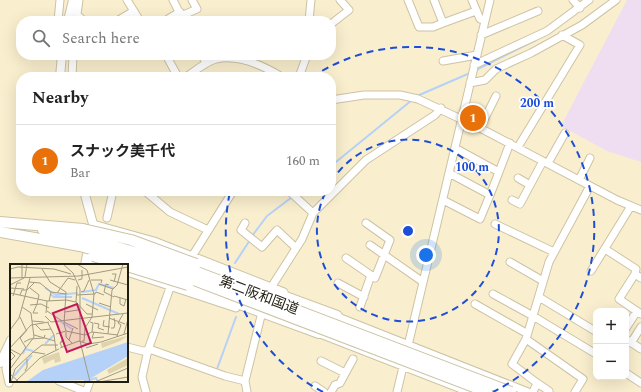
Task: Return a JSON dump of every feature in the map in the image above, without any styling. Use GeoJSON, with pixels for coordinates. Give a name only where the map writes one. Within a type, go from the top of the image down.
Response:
{"type":"FeatureCollection","features":[{"type":"Feature","properties":{"kind":"highway"},"geometry":{"type":"LineString","coordinates":[[0,223],[81,241],[131,240],[195,260],[337,316]]}},
{"type":"Feature","properties":{"kind":"highway","name":"第二阪和国道"},"geometry":{"type":"LineString","coordinates":[[0,232],[49,235],[128,249],[183,266],[511,392]]}},
{"type":"Feature","properties":{"kind":"highway"},"geometry":{"type":"LineString","coordinates":[[0,237],[49,235]]}},
{"type":"Feature","properties":{"kind":"highway"},"geometry":{"type":"LineString","coordinates":[[81,241],[122,264]]}},
{"type":"Feature","properties":{"kind":"highway","name":"第二阪和国道"},"geometry":{"type":"LineString","coordinates":[[81,241],[173,272],[487,392]]}},
{"type":"Feature","properties":{"kind":"highway"},"geometry":{"type":"LineString","coordinates":[[128,266],[188,285],[319,333]]}},
{"type":"Feature","properties":{"kind":"main road"},"geometry":{"type":"LineString","coordinates":[[69,16],[72,0]]}},
{"type":"Feature","properties":{"kind":"main road"},"geometry":{"type":"LineString","coordinates":[[60,72],[62,60]]}},
{"type":"Feature","properties":{"kind":"main road"},"geometry":{"type":"LineString","coordinates":[[85,196],[93,224],[86,264]]}},
{"type":"Feature","properties":{"kind":"main road"},"geometry":{"type":"LineString","coordinates":[[0,363],[10,342]]}},
{"type":"Feature","properties":{"kind":"street"},"geometry":{"type":"LineString","coordinates":[[58,16],[60,0]]}},
{"type":"Feature","properties":{"kind":"street"},"geometry":{"type":"LineString","coordinates":[[76,16],[79,0]]}},
{"type":"Feature","properties":{"kind":"street"},"geometry":{"type":"LineString","coordinates":[[127,0],[137,16]]}},
{"type":"Feature","properties":{"kind":"street"},"geometry":{"type":"LineString","coordinates":[[173,0],[181,16]]}},
{"type":"Feature","properties":{"kind":"street"},"geometry":{"type":"LineString","coordinates":[[184,16],[197,9],[192,0]]}},
{"type":"Feature","properties":{"kind":"street"},"geometry":{"type":"LineString","coordinates":[[309,16],[311,0]]}},
{"type":"Feature","properties":{"kind":"street"},"geometry":{"type":"LineString","coordinates":[[336,20],[349,10],[340,0]]}},
{"type":"Feature","properties":{"kind":"street"},"geometry":{"type":"LineString","coordinates":[[408,0],[419,27],[433,27],[476,11]]}},
{"type":"Feature","properties":{"kind":"street"},"geometry":{"type":"LineString","coordinates":[[434,0],[443,23]]}},
{"type":"Feature","properties":{"kind":"street"},"geometry":{"type":"LineString","coordinates":[[472,0],[480,19],[485,20]]}},
{"type":"Feature","properties":{"kind":"street"},"geometry":{"type":"LineString","coordinates":[[397,392],[490,0]]}},
{"type":"Feature","properties":{"kind":"street"},"geometry":{"type":"LineString","coordinates":[[573,0],[580,8]]}},
{"type":"Feature","properties":{"kind":"street"},"geometry":{"type":"LineString","coordinates":[[473,69],[547,31],[589,0]]}},
{"type":"Feature","properties":{"kind":"street"},"geometry":{"type":"LineString","coordinates":[[470,83],[485,80],[496,69],[531,53],[582,25],[616,0]]}},
{"type":"Feature","properties":{"kind":"street"},"geometry":{"type":"LineString","coordinates":[[126,16],[134,11]]}},
{"type":"Feature","properties":{"kind":"street"},"geometry":{"type":"LineString","coordinates":[[481,35],[538,11]]}},
{"type":"Feature","properties":{"kind":"street"},"geometry":{"type":"LineString","coordinates":[[518,147],[584,47],[562,35]]}},
{"type":"Feature","properties":{"kind":"street"},"geometry":{"type":"LineString","coordinates":[[443,61],[477,55]]}},
{"type":"Feature","properties":{"kind":"street"},"geometry":{"type":"LineString","coordinates":[[72,60],[72,72]]}},
{"type":"Feature","properties":{"kind":"street"},"geometry":{"type":"LineString","coordinates":[[169,60],[175,72]]}},
{"type":"Feature","properties":{"kind":"street"},"geometry":{"type":"LineString","coordinates":[[193,72],[206,63],[214,60]]}},
{"type":"Feature","properties":{"kind":"street"},"geometry":{"type":"LineString","coordinates":[[238,60],[250,62],[271,72]]}},
{"type":"Feature","properties":{"kind":"street"},"geometry":{"type":"LineString","coordinates":[[301,72],[305,60]]}},
{"type":"Feature","properties":{"kind":"street"},"geometry":{"type":"LineString","coordinates":[[336,99],[364,95],[400,95],[416,98],[441,108],[518,147],[578,180],[641,210]]}},
{"type":"Feature","properties":{"kind":"street"},"geometry":{"type":"LineString","coordinates":[[480,128],[496,96]]}},
{"type":"Feature","properties":{"kind":"street"},"geometry":{"type":"LineString","coordinates":[[336,190],[366,160],[435,115],[441,108]]}},
{"type":"Feature","properties":{"kind":"street"},"geometry":{"type":"LineString","coordinates":[[512,200],[520,204],[530,185],[565,133]]}},
{"type":"Feature","properties":{"kind":"street"},"geometry":{"type":"LineString","coordinates":[[443,200],[480,218],[510,143]]}},
{"type":"Feature","properties":{"kind":"street"},"geometry":{"type":"LineString","coordinates":[[455,148],[499,172]]}},
{"type":"Feature","properties":{"kind":"street"},"geometry":{"type":"LineString","coordinates":[[578,180],[590,158]]}},
{"type":"Feature","properties":{"kind":"street"},"geometry":{"type":"LineString","coordinates":[[449,173],[490,195]]}},
{"type":"Feature","properties":{"kind":"street"},"geometry":{"type":"LineString","coordinates":[[518,178],[530,185]]}},
{"type":"Feature","properties":{"kind":"street"},"geometry":{"type":"LineString","coordinates":[[549,391],[512,364],[526,336],[543,281],[554,252],[590,186]]}},
{"type":"Feature","properties":{"kind":"street"},"geometry":{"type":"LineString","coordinates":[[107,218],[112,196]]}},
{"type":"Feature","properties":{"kind":"street"},"geometry":{"type":"LineString","coordinates":[[151,196],[170,212],[206,230]]}},
{"type":"Feature","properties":{"kind":"street"},"geometry":{"type":"LineString","coordinates":[[146,392],[142,377],[169,285],[195,260],[206,230],[230,196]]}},
{"type":"Feature","properties":{"kind":"street"},"geometry":{"type":"LineString","coordinates":[[294,196],[313,213]]}},
{"type":"Feature","properties":{"kind":"street"},"geometry":{"type":"LineString","coordinates":[[272,286],[307,230],[313,213],[330,196]]}},
{"type":"Feature","properties":{"kind":"street"},"geometry":{"type":"LineString","coordinates":[[591,271],[631,206]]}},
{"type":"Feature","properties":{"kind":"street"},"geometry":{"type":"LineString","coordinates":[[245,223],[241,230],[262,247],[276,230],[296,248]]}},
{"type":"Feature","properties":{"kind":"street"},"geometry":{"type":"LineString","coordinates":[[346,258],[375,278],[390,240],[366,223]]}},
{"type":"Feature","properties":{"kind":"street"},"geometry":{"type":"LineString","coordinates":[[93,224],[154,242],[195,260],[272,286],[337,316],[407,345],[528,392]]}},
{"type":"Feature","properties":{"kind":"street"},"geometry":{"type":"LineString","coordinates":[[495,224],[554,252]]}},
{"type":"Feature","properties":{"kind":"street"},"geometry":{"type":"LineString","coordinates":[[370,245],[423,282]]}},
{"type":"Feature","properties":{"kind":"street"},"geometry":{"type":"LineString","coordinates":[[605,249],[636,269],[638,276],[618,299],[639,312],[629,324]]}},
{"type":"Feature","properties":{"kind":"street"},"geometry":{"type":"LineString","coordinates":[[510,262],[543,281]]}},
{"type":"Feature","properties":{"kind":"street"},"geometry":{"type":"LineString","coordinates":[[128,272],[260,316],[319,333],[469,392]]}},
{"type":"Feature","properties":{"kind":"street"},"geometry":{"type":"LineString","coordinates":[[360,307],[371,275]]}},
{"type":"Feature","properties":{"kind":"street"},"geometry":{"type":"LineString","coordinates":[[338,283],[364,297]]}},
{"type":"Feature","properties":{"kind":"street"},"geometry":{"type":"LineString","coordinates":[[493,294],[593,352]]}},
{"type":"Feature","properties":{"kind":"street"},"geometry":{"type":"LineString","coordinates":[[539,297],[593,330]]}},
{"type":"Feature","properties":{"kind":"street"},"geometry":{"type":"LineString","coordinates":[[475,304],[526,336],[583,379],[575,392]]}},
{"type":"Feature","properties":{"kind":"street"},"geometry":{"type":"LineString","coordinates":[[247,392],[245,381],[260,316]]}},
{"type":"Feature","properties":{"kind":"street"},"geometry":{"type":"LineString","coordinates":[[629,340],[641,327]]}},
{"type":"Feature","properties":{"kind":"street"},"geometry":{"type":"LineString","coordinates":[[9,383],[6,369],[10,342]]}},
{"type":"Feature","properties":{"kind":"street"},"geometry":{"type":"LineString","coordinates":[[629,342],[641,349]]}},
{"type":"Feature","properties":{"kind":"street"},"geometry":{"type":"LineString","coordinates":[[128,347],[143,351],[150,350],[224,376],[245,381]]}},
{"type":"Feature","properties":{"kind":"street"},"geometry":{"type":"LineString","coordinates":[[331,392],[335,385],[340,383],[353,359]]}},
{"type":"Feature","properties":{"kind":"street"},"geometry":{"type":"LineString","coordinates":[[321,361],[345,374]]}},
{"type":"Feature","properties":{"kind":"street"},"geometry":{"type":"LineString","coordinates":[[629,375],[641,383]]}},
{"type":"Feature","properties":{"kind":"street"},"geometry":{"type":"LineString","coordinates":[[61,382],[86,392],[90,382]]}},
{"type":"Feature","properties":{"kind":"street"},"geometry":{"type":"LineString","coordinates":[[533,392],[537,383]]}},
{"type":"Feature","properties":{"kind":"street"},"geometry":{"type":"LineString","coordinates":[[315,386],[324,392]]}},
{"type":"Feature","properties":{"kind":"shaded area"},"geometry":{"type":"Polygon","coordinates":[[[627,0],[641,0],[641,162],[607,151],[561,126],[627,0]]]}},
{"type":"Feature","properties":{"kind":"waterway"},"geometry":{"type":"LineString","coordinates":[[476,70],[536,40]]}},
{"type":"Feature","properties":{"kind":"waterway"},"geometry":{"type":"LineString","coordinates":[[417,96],[470,73]]}},
{"type":"Feature","properties":{"kind":"waterway"},"geometry":{"type":"LineString","coordinates":[[336,162],[412,100]]}},
{"type":"Feature","properties":{"kind":"waterway"},"geometry":{"type":"LineString","coordinates":[[252,236],[267,216],[293,196]]}},
{"type":"Feature","properties":{"kind":"waterway"},"geometry":{"type":"LineString","coordinates":[[235,263],[250,240]]}},
{"type":"Feature","properties":{"kind":"waterway"},"geometry":{"type":"LineString","coordinates":[[152,332],[163,297]]}},
{"type":"Feature","properties":{"kind":"waterway"},"geometry":{"type":"LineString","coordinates":[[217,369],[236,317]]}},
{"type":"Feature","properties":{"kind":"place","name":"スナック美千代"},"geometry":{"type":"Point","coordinates":[473,118]}}]}
